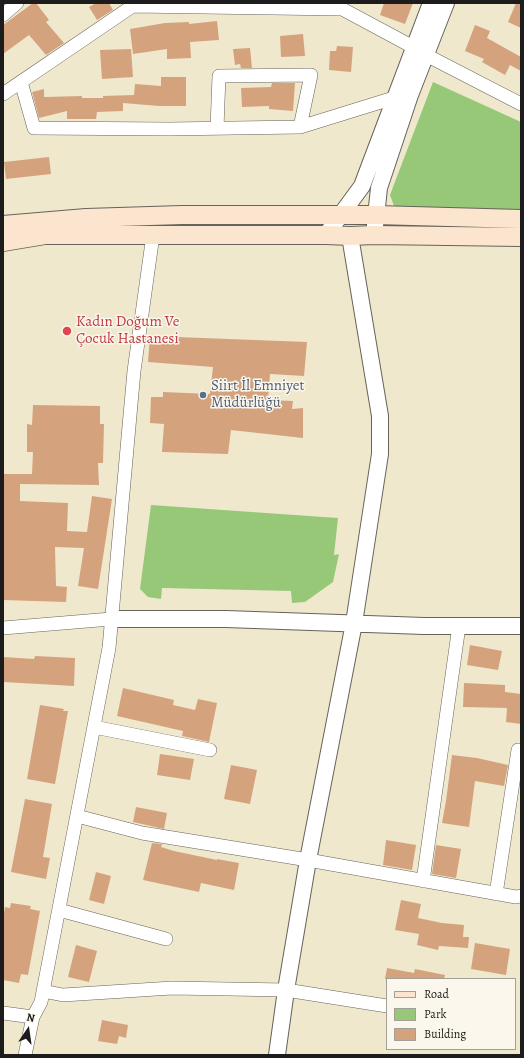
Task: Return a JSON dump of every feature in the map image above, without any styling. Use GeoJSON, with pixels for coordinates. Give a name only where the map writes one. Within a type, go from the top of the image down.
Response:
{"type":"FeatureCollection","features":[{"type":"Feature","properties":{"kind":"main road"},"geometry":{"type":"LineString","coordinates":[[3,225],[86,218],[190,215],[376,215],[521,219]]}},
{"type":"Feature","properties":{"kind":"main road"},"geometry":{"type":"LineString","coordinates":[[3,242],[45,235],[374,235],[521,237]]}},
{"type":"Feature","properties":{"kind":"street"},"geometry":{"type":"LineString","coordinates":[[3,15],[17,3]]}},
{"type":"Feature","properties":{"kind":"street"},"geometry":{"type":"LineString","coordinates":[[374,235],[379,188],[410,96],[431,3]]}},
{"type":"Feature","properties":{"kind":"street"},"geometry":{"type":"LineString","coordinates":[[326,235],[362,186],[397,97],[446,3]]}},
{"type":"Feature","properties":{"kind":"street"},"geometry":{"type":"LineString","coordinates":[[3,94],[135,4],[339,5],[421,52],[521,104]]}},
{"type":"Feature","properties":{"kind":"street"},"geometry":{"type":"LineString","coordinates":[[217,128],[219,76],[311,75],[300,127]]}},
{"type":"Feature","properties":{"kind":"street"},"geometry":{"type":"LineString","coordinates":[[20,82],[34,128],[169,129],[300,127],[397,97]]}},
{"type":"Feature","properties":{"kind":"street"},"geometry":{"type":"LineString","coordinates":[[26,1055],[33,1017],[41,1002],[109,648],[134,371],[153,235]]}},
{"type":"Feature","properties":{"kind":"street"},"geometry":{"type":"LineString","coordinates":[[277,1055],[286,990],[308,860],[354,623],[380,454],[380,416],[350,236]]}},
{"type":"Feature","properties":{"kind":"street"},"geometry":{"type":"LineString","coordinates":[[3,628],[111,620],[226,619],[459,626],[521,626]]}},
{"type":"Feature","properties":{"kind":"street"},"geometry":{"type":"LineString","coordinates":[[423,881],[459,626]]}},
{"type":"Feature","properties":{"kind":"street"},"geometry":{"type":"LineString","coordinates":[[94,727],[210,750]]}},
{"type":"Feature","properties":{"kind":"street"},"geometry":{"type":"LineString","coordinates":[[496,894],[518,750]]}},
{"type":"Feature","properties":{"kind":"street"},"geometry":{"type":"LineString","coordinates":[[77,816],[142,833],[308,860],[496,894],[516,897],[521,896]]}},
{"type":"Feature","properties":{"kind":"street"},"geometry":{"type":"LineString","coordinates":[[59,910],[166,939]]}},
{"type":"Feature","properties":{"kind":"street"},"geometry":{"type":"LineString","coordinates":[[43,991],[63,995],[172,988],[286,990],[386,1006]]}},
{"type":"Feature","properties":{"kind":"street"},"geometry":{"type":"LineString","coordinates":[[3,1013],[33,1017]]}},
{"type":"Feature","properties":{"kind":"green space"},"geometry":{"type":"Polygon","coordinates":[[[433,82],[521,122],[521,213],[398,212],[390,195],[433,82]]]}},
{"type":"Feature","properties":{"kind":"green space"},"geometry":{"type":"Polygon","coordinates":[[[151,505],[338,518],[334,555],[339,554],[333,582],[305,602],[292,603],[291,591],[162,588],[161,599],[148,597],[140,589],[151,505]]]}},
{"type":"Feature","properties":{"kind":"building"},"geometry":{"type":"Polygon","coordinates":[[[33,3],[36,3],[49,20],[46,22],[64,43],[46,55],[29,35],[3,54],[3,25],[33,3]]]}},
{"type":"Feature","properties":{"kind":"building"},"geometry":{"type":"Polygon","coordinates":[[[96,3],[109,3],[113,10],[97,20],[89,7],[96,3]]]}},
{"type":"Feature","properties":{"kind":"building"},"geometry":{"type":"Polygon","coordinates":[[[384,3],[413,3],[405,24],[380,15],[384,3]]]}},
{"type":"Feature","properties":{"kind":"building"},"geometry":{"type":"Polygon","coordinates":[[[516,3],[521,3],[521,28],[508,22],[516,3]]]}},
{"type":"Feature","properties":{"kind":"building"},"geometry":{"type":"Polygon","coordinates":[[[217,21],[219,40],[190,42],[191,58],[167,59],[167,49],[133,54],[130,29],[165,23],[189,22],[189,24],[217,21]]]}},
{"type":"Feature","properties":{"kind":"building"},"geometry":{"type":"Polygon","coordinates":[[[475,25],[490,31],[487,38],[521,57],[521,71],[510,65],[505,75],[482,62],[484,59],[465,51],[475,25]]]}},
{"type":"Feature","properties":{"kind":"building"},"geometry":{"type":"Polygon","coordinates":[[[303,34],[305,56],[281,57],[280,36],[303,34]]]}},
{"type":"Feature","properties":{"kind":"building"},"geometry":{"type":"Polygon","coordinates":[[[337,46],[353,47],[351,72],[329,70],[330,51],[336,51],[337,46]]]}},
{"type":"Feature","properties":{"kind":"building"},"geometry":{"type":"Polygon","coordinates":[[[250,48],[252,68],[241,68],[240,64],[235,65],[233,49],[250,48]]]}},
{"type":"Feature","properties":{"kind":"building"},"geometry":{"type":"Polygon","coordinates":[[[131,49],[133,77],[102,79],[100,50],[131,49]]]}},
{"type":"Feature","properties":{"kind":"building"},"geometry":{"type":"Polygon","coordinates":[[[161,77],[186,77],[186,106],[159,106],[123,103],[123,111],[97,112],[96,119],[67,119],[67,111],[39,118],[32,92],[44,89],[44,97],[82,96],[82,98],[103,98],[103,96],[134,95],[135,84],[161,86],[161,77]]]}},
{"type":"Feature","properties":{"kind":"building"},"geometry":{"type":"Polygon","coordinates":[[[272,83],[295,83],[293,111],[269,109],[269,106],[242,107],[241,88],[271,87],[272,83]]]}},
{"type":"Feature","properties":{"kind":"building"},"geometry":{"type":"Polygon","coordinates":[[[49,157],[51,174],[6,179],[4,162],[49,157]]]}},
{"type":"Feature","properties":{"kind":"building","name":"Siirt İl Emniyet Müdürlüğü"},"geometry":{"type":"Polygon","coordinates":[[[150,336],[307,342],[304,376],[270,374],[268,400],[293,401],[292,409],[303,408],[303,438],[231,430],[228,454],[162,452],[164,424],[150,423],[151,397],[163,397],[163,392],[210,394],[213,367],[148,362],[150,336]]]}},
{"type":"Feature","properties":{"kind":"building"},"geometry":{"type":"Polygon","coordinates":[[[33,405],[100,406],[100,424],[104,424],[103,463],[98,463],[99,485],[20,484],[20,501],[68,503],[67,531],[87,532],[92,496],[112,499],[98,589],[78,586],[84,548],[55,547],[56,586],[67,587],[66,602],[3,600],[3,474],[32,474],[33,452],[27,452],[27,424],[32,425],[33,405]]]}},
{"type":"Feature","properties":{"kind":"building"},"geometry":{"type":"Polygon","coordinates":[[[470,645],[502,651],[498,670],[467,665],[470,645]]]}},
{"type":"Feature","properties":{"kind":"building"},"geometry":{"type":"Polygon","coordinates":[[[35,656],[75,658],[74,686],[3,682],[3,657],[34,659],[35,656]]]}},
{"type":"Feature","properties":{"kind":"building"},"geometry":{"type":"Polygon","coordinates":[[[464,683],[505,685],[505,692],[521,694],[521,724],[506,722],[507,708],[463,707],[464,683]]]}},
{"type":"Feature","properties":{"kind":"building"},"geometry":{"type":"Polygon","coordinates":[[[123,688],[174,700],[173,705],[195,710],[198,699],[217,703],[209,742],[182,736],[183,731],[117,716],[123,688]]]}},
{"type":"Feature","properties":{"kind":"building"},"geometry":{"type":"Polygon","coordinates":[[[40,705],[68,711],[55,784],[27,779],[40,705]]]}},
{"type":"Feature","properties":{"kind":"building"},"geometry":{"type":"Polygon","coordinates":[[[160,754],[194,759],[190,780],[157,775],[160,754]]]}},
{"type":"Feature","properties":{"kind":"building"},"geometry":{"type":"Polygon","coordinates":[[[452,755],[477,758],[508,765],[504,786],[475,781],[469,827],[442,823],[452,755]]]}},
{"type":"Feature","properties":{"kind":"building"},"geometry":{"type":"Polygon","coordinates":[[[231,765],[257,770],[250,804],[224,799],[231,765]]]}},
{"type":"Feature","properties":{"kind":"building"},"geometry":{"type":"Polygon","coordinates":[[[25,799],[52,804],[43,857],[50,858],[46,879],[11,872],[25,799]]]}},
{"type":"Feature","properties":{"kind":"building"},"geometry":{"type":"Polygon","coordinates":[[[136,807],[167,813],[164,829],[133,822],[136,807]]]}},
{"type":"Feature","properties":{"kind":"building"},"geometry":{"type":"Polygon","coordinates":[[[386,840],[416,845],[412,870],[383,865],[386,840]]]}},
{"type":"Feature","properties":{"kind":"building"},"geometry":{"type":"Polygon","coordinates":[[[152,843],[162,844],[161,847],[174,851],[239,863],[234,890],[201,883],[199,892],[143,880],[152,843]]]}},
{"type":"Feature","properties":{"kind":"building"},"geometry":{"type":"Polygon","coordinates":[[[436,845],[461,849],[456,878],[432,874],[436,845]]]}},
{"type":"Feature","properties":{"kind":"building"},"geometry":{"type":"Polygon","coordinates":[[[96,872],[111,876],[104,904],[89,900],[96,872]]]}},
{"type":"Feature","properties":{"kind":"building"},"geometry":{"type":"Polygon","coordinates":[[[401,900],[421,904],[418,918],[442,923],[464,925],[463,937],[469,937],[468,948],[439,946],[438,950],[417,945],[419,934],[395,930],[401,900]]]}},
{"type":"Feature","properties":{"kind":"building"},"geometry":{"type":"Polygon","coordinates":[[[11,903],[31,906],[30,909],[40,911],[28,975],[21,974],[19,983],[3,980],[3,918],[5,907],[10,908],[11,903]]]}},
{"type":"Feature","properties":{"kind":"building"},"geometry":{"type":"Polygon","coordinates":[[[475,943],[510,949],[506,975],[471,969],[475,943]]]}},
{"type":"Feature","properties":{"kind":"building"},"geometry":{"type":"Polygon","coordinates":[[[76,945],[97,951],[89,982],[68,977],[76,945]]]}},
{"type":"Feature","properties":{"kind":"building"},"geometry":{"type":"Polygon","coordinates":[[[387,968],[414,973],[415,969],[445,975],[444,978],[385,979],[387,968]]]}},
{"type":"Feature","properties":{"kind":"building"},"geometry":{"type":"Polygon","coordinates":[[[102,1020],[128,1025],[126,1038],[119,1036],[117,1044],[98,1041],[102,1020]]]}},
{"type":"Feature","properties":{"kind":"place","name":"Kadın Doğum Ve Çocuk Hastanesi"},"geometry":{"type":"Point","coordinates":[67,331]}},
{"type":"Feature","properties":{"kind":"place","name":"Siirt İl Emniyet Müdürlüğü"},"geometry":{"type":"Point","coordinates":[203,395]}}]}
